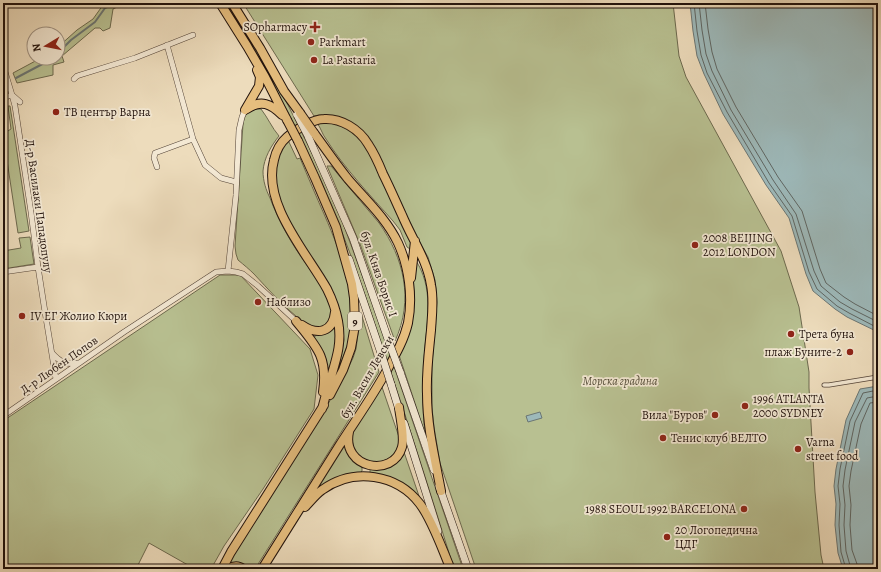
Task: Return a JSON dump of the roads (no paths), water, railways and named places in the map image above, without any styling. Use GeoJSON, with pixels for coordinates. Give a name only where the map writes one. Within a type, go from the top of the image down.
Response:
{"type":"FeatureCollection","features":[{"type":"Feature","properties":{"kind":"highway","name":"бул. Княз Борис I"},"geometry":{"type":"LineString","coordinates":[[220,3],[265,77],[298,141],[336,227]]}},
{"type":"Feature","properties":{"kind":"highway","name":"бул. Васил Левски"},"geometry":{"type":"LineString","coordinates":[[232,3],[311,134],[387,224],[402,253],[410,293],[408,324],[400,348],[262,569]]}},
{"type":"Feature","properties":{"kind":"highway"},"geometry":{"type":"LineString","coordinates":[[245,110],[260,82],[260,77],[247,46]]}},
{"type":"Feature","properties":{"kind":"highway"},"geometry":{"type":"LineString","coordinates":[[245,110],[254,104],[262,103],[275,108],[287,120]]}},
{"type":"Feature","properties":{"kind":"highway"},"geometry":{"type":"LineString","coordinates":[[322,409],[339,349],[340,333],[335,309],[326,288],[289,228],[279,206],[274,190],[272,171],[275,155],[281,143],[291,134],[317,120],[325,119],[345,123],[358,132],[368,143],[427,267],[433,296],[427,372],[428,419],[442,491]]}},
{"type":"Feature","properties":{"kind":"highway","name":"бул. Васил Левски"},"geometry":{"type":"LineString","coordinates":[[222,569],[322,409],[346,363],[353,340],[355,305],[353,291],[336,227]]}},
{"type":"Feature","properties":{"kind":"highway"},"geometry":{"type":"LineString","coordinates":[[410,293],[415,241]]}},
{"type":"Feature","properties":{"kind":"highway"},"geometry":{"type":"LineString","coordinates":[[296,321],[310,330],[322,331],[332,324],[335,309]]}},
{"type":"Feature","properties":{"kind":"highway"},"geometry":{"type":"LineString","coordinates":[[296,321],[316,346],[323,365],[323,390],[314,422]]}},
{"type":"Feature","properties":{"kind":"highway"},"geometry":{"type":"LineString","coordinates":[[350,428],[348,437],[349,445],[357,459],[366,465],[373,466],[388,463],[395,458],[403,446],[398,407]]}},
{"type":"Feature","properties":{"kind":"highway"},"geometry":{"type":"LineString","coordinates":[[292,523],[316,495],[327,486],[348,478],[363,476],[376,477],[391,481],[398,484],[411,494],[421,505],[429,518],[449,567]]}},
{"type":"Feature","properties":{"kind":"highway"},"geometry":{"type":"LineString","coordinates":[[228,569],[239,566],[243,569]]}},
{"type":"Feature","properties":{"kind":"main road","name":"бул. Княз Борис I"},"geometry":{"type":"LineString","coordinates":[[311,134],[353,238],[468,569]]}},
{"type":"Feature","properties":{"kind":"main road","name":"бул. Княз Борис I"},"geometry":{"type":"LineString","coordinates":[[336,227],[383,359],[449,567]]}},
{"type":"Feature","properties":{"kind":"street"},"geometry":{"type":"LineString","coordinates":[[74,79],[77,76],[135,58],[193,35]]}},
{"type":"Feature","properties":{"kind":"street"},"geometry":{"type":"LineString","coordinates":[[167,45],[193,139],[205,165],[221,178],[236,182]]}},
{"type":"Feature","properties":{"kind":"street","name":"Д-р Василаки Пападопулу"},"geometry":{"type":"LineString","coordinates":[[3,65],[12,95],[56,379]]}},
{"type":"Feature","properties":{"kind":"street"},"geometry":{"type":"LineString","coordinates":[[3,98],[12,95],[20,102]]}},
{"type":"Feature","properties":{"kind":"street"},"geometry":{"type":"LineString","coordinates":[[245,110],[239,130],[236,195],[228,271],[239,273],[248,277],[296,321]]}},
{"type":"Feature","properties":{"kind":"street"},"geometry":{"type":"LineString","coordinates":[[157,167],[153,156],[156,152],[193,139]]}},
{"type":"Feature","properties":{"kind":"street"},"geometry":{"type":"LineString","coordinates":[[3,272],[38,267]]}},
{"type":"Feature","properties":{"kind":"street","name":"Д-р Любен Попов"},"geometry":{"type":"LineString","coordinates":[[3,416],[146,316],[216,272],[228,271]]}},
{"type":"Feature","properties":{"kind":"street"},"geometry":{"type":"LineString","coordinates":[[51,352],[57,359],[68,364],[79,363]]}},
{"type":"Feature","properties":{"kind":"street"},"geometry":{"type":"LineString","coordinates":[[824,385],[878,377]]}},
{"type":"Feature","properties":{"kind":"water"},"geometry":{"type":"Polygon","coordinates":[[[690,3],[878,3],[878,332],[847,317],[813,291],[806,274],[789,218],[766,185],[723,114],[704,74],[697,56],[690,3]]]}},
{"type":"Feature","properties":{"kind":"water"},"geometry":{"type":"Polygon","coordinates":[[[878,386],[878,569],[843,569],[838,553],[835,525],[836,504],[834,486],[836,469],[846,420],[860,389],[878,386]]]}},
{"type":"Feature","properties":{"kind":"water"},"geometry":{"type":"Polygon","coordinates":[[[540,412],[542,418],[528,422],[526,416],[540,412]]]}},
{"type":"Feature","properties":{"kind":"waterway"},"geometry":{"type":"LineString","coordinates":[[66,45],[95,22],[105,8],[115,3]]}},
{"type":"Feature","properties":{"kind":"waterway"},"geometry":{"type":"LineString","coordinates":[[16,78],[39,66]]}},
{"type":"Feature","properties":{"kind":"place","name":"SOpharmacy"},"geometry":{"type":"Point","coordinates":[315,27]}},
{"type":"Feature","properties":{"kind":"place","name":"Parkmart"},"geometry":{"type":"Point","coordinates":[311,42]}},
{"type":"Feature","properties":{"kind":"place","name":"La Pastaria"},"geometry":{"type":"Point","coordinates":[314,60]}},
{"type":"Feature","properties":{"kind":"place","name":"ТВ център Варна"},"geometry":{"type":"Point","coordinates":[56,112]}},
{"type":"Feature","properties":{"kind":"place","name":"2008 BEIJING 2012 LONDON"},"geometry":{"type":"Point","coordinates":[695,245]}},
{"type":"Feature","properties":{"kind":"place","name":"Наблизо"},"geometry":{"type":"Point","coordinates":[258,302]}},
{"type":"Feature","properties":{"kind":"place","name":"IV ЕГ Жолио Кюри"},"geometry":{"type":"Point","coordinates":[22,316]}},
{"type":"Feature","properties":{"kind":"place","name":"Трета буна"},"geometry":{"type":"Point","coordinates":[791,334]}},
{"type":"Feature","properties":{"kind":"place","name":"плаж Буните-2"},"geometry":{"type":"Point","coordinates":[850,352]}},
{"type":"Feature","properties":{"kind":"place","name":"1996 ATLANTA 2000 SYDNEY"},"geometry":{"type":"Point","coordinates":[745,406]}},
{"type":"Feature","properties":{"kind":"place","name":"Вила \"Буров\""},"geometry":{"type":"Point","coordinates":[715,415]}},
{"type":"Feature","properties":{"kind":"place","name":"Тенис клуб ВЕЛТО"},"geometry":{"type":"Point","coordinates":[663,438]}},
{"type":"Feature","properties":{"kind":"place","name":"Varna street food"},"geometry":{"type":"Point","coordinates":[798,449]}},
{"type":"Feature","properties":{"kind":"place","name":"1988 SEOUL 1992 BARCELONA"},"geometry":{"type":"Point","coordinates":[744,509]}},
{"type":"Feature","properties":{"kind":"place","name":"20 Логопедична ЦДГ"},"geometry":{"type":"Point","coordinates":[667,537]}},
{"type":"Feature","properties":{"kind":"park label","name":"Морска градина"},"geometry":{"type":"Point","coordinates":[620,381]}}]}
